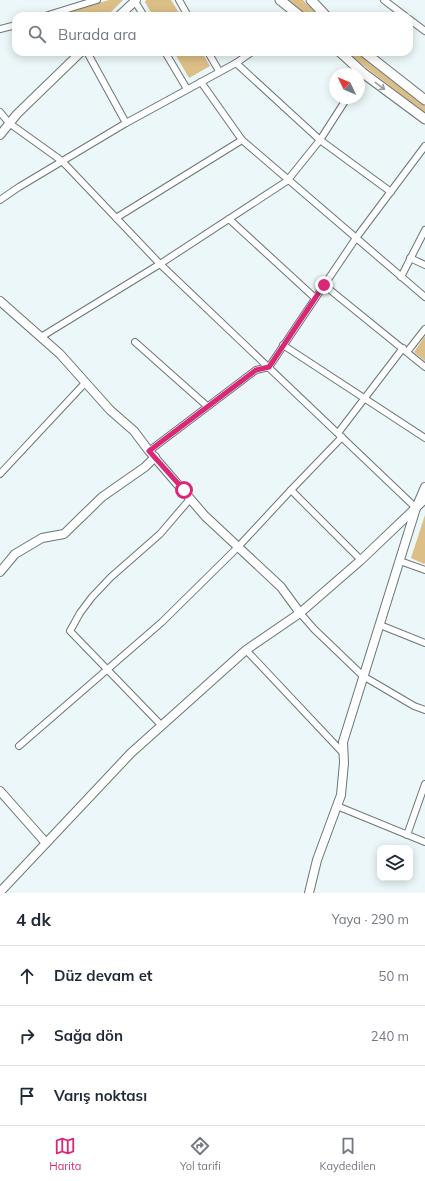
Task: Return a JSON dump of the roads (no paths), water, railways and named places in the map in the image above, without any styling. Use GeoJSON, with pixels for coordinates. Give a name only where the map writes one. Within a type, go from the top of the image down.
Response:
{"type":"FeatureCollection","features":[{"type":"Feature","properties":{"kind":"main road"},"geometry":{"type":"LineString","coordinates":[[280,0],[295,12]]}},
{"type":"Feature","properties":{"kind":"main road"},"geometry":{"type":"LineString","coordinates":[[311,0],[322,12]]}},
{"type":"Feature","properties":{"kind":"main road"},"geometry":{"type":"LineString","coordinates":[[344,56],[354,68]]}},
{"type":"Feature","properties":{"kind":"main road"},"geometry":{"type":"LineString","coordinates":[[369,56],[425,100]]}},
{"type":"Feature","properties":{"kind":"main road"},"geometry":{"type":"LineString","coordinates":[[365,79],[425,120]]}},
{"type":"Feature","properties":{"kind":"street"},"geometry":{"type":"LineString","coordinates":[[64,12],[97,0]]}},
{"type":"Feature","properties":{"kind":"street"},"geometry":{"type":"LineString","coordinates":[[123,12],[135,0],[142,12]]}},
{"type":"Feature","properties":{"kind":"street"},"geometry":{"type":"LineString","coordinates":[[179,0],[186,12]]}},
{"type":"Feature","properties":{"kind":"street"},"geometry":{"type":"LineString","coordinates":[[384,0],[400,12]]}},
{"type":"Feature","properties":{"kind":"street"},"geometry":{"type":"LineString","coordinates":[[413,22],[425,31]]}},
{"type":"Feature","properties":{"kind":"street"},"geometry":{"type":"LineString","coordinates":[[0,29],[12,26]]}},
{"type":"Feature","properties":{"kind":"street"},"geometry":{"type":"LineString","coordinates":[[0,135],[16,114],[77,56]]}},
{"type":"Feature","properties":{"kind":"street"},"geometry":{"type":"LineString","coordinates":[[89,56],[126,123]]}},
{"type":"Feature","properties":{"kind":"street"},"geometry":{"type":"LineString","coordinates":[[168,56],[187,89]]}},
{"type":"Feature","properties":{"kind":"street"},"geometry":{"type":"LineString","coordinates":[[210,56],[219,71]]}},
{"type":"Feature","properties":{"kind":"street"},"geometry":{"type":"LineString","coordinates":[[0,200],[126,123],[246,56]]}},
{"type":"Feature","properties":{"kind":"street"},"geometry":{"type":"LineString","coordinates":[[236,63],[320,140],[391,192]]}},
{"type":"Feature","properties":{"kind":"street"},"geometry":{"type":"LineString","coordinates":[[201,82],[242,140],[425,297]]}},
{"type":"Feature","properties":{"kind":"street"},"geometry":{"type":"LineString","coordinates":[[41,337],[160,264],[287,180],[320,140],[343,104]]}},
{"type":"Feature","properties":{"kind":"street"},"geometry":{"type":"LineString","coordinates":[[0,112],[9,123],[62,161],[160,264],[416,508]]}},
{"type":"Feature","properties":{"kind":"street"},"geometry":{"type":"LineString","coordinates":[[116,218],[242,140]]}},
{"type":"Feature","properties":{"kind":"street"},"geometry":{"type":"LineString","coordinates":[[149,451],[256,370],[269,367],[356,238],[425,146]]}},
{"type":"Feature","properties":{"kind":"street"},"geometry":{"type":"LineString","coordinates":[[229,219],[315,298]]}},
{"type":"Feature","properties":{"kind":"street"},"geometry":{"type":"LineString","coordinates":[[401,277],[425,230]]}},
{"type":"Feature","properties":{"kind":"street"},"geometry":{"type":"LineString","coordinates":[[410,258],[425,265]]}},
{"type":"Feature","properties":{"kind":"street"},"geometry":{"type":"LineString","coordinates":[[324,285],[425,367]]}},
{"type":"Feature","properties":{"kind":"street"},"geometry":{"type":"LineString","coordinates":[[0,301],[60,354],[110,410],[134,431],[154,457],[205,516],[281,587],[314,629],[363,676],[414,706],[425,710]]}},
{"type":"Feature","properties":{"kind":"street"},"geometry":{"type":"LineString","coordinates":[[338,432],[364,398],[425,329]]}},
{"type":"Feature","properties":{"kind":"street"},"geometry":{"type":"LineString","coordinates":[[135,342],[207,406]]}},
{"type":"Feature","properties":{"kind":"street"},"geometry":{"type":"LineString","coordinates":[[283,345],[425,438]]}},
{"type":"Feature","properties":{"kind":"street"},"geometry":{"type":"LineString","coordinates":[[0,474],[85,383]]}},
{"type":"Feature","properties":{"kind":"street"},"geometry":{"type":"LineString","coordinates":[[19,746],[162,622],[238,547],[342,438]]}},
{"type":"Feature","properties":{"kind":"street"},"geometry":{"type":"LineString","coordinates":[[0,572],[15,554],[42,538],[64,534],[102,497],[145,467],[154,457]]}},
{"type":"Feature","properties":{"kind":"street"},"geometry":{"type":"LineString","coordinates":[[309,893],[317,860],[341,795],[344,763],[343,742],[416,508],[425,487]]}},
{"type":"Feature","properties":{"kind":"street"},"geometry":{"type":"LineString","coordinates":[[291,490],[361,560]]}},
{"type":"Feature","properties":{"kind":"street"},"geometry":{"type":"LineString","coordinates":[[162,726],[70,631],[80,613],[92,597],[111,577],[160,534],[190,499]]}},
{"type":"Feature","properties":{"kind":"street"},"geometry":{"type":"LineString","coordinates":[[0,892],[131,753],[246,650],[300,612],[361,560],[425,499]]}},
{"type":"Feature","properties":{"kind":"street"},"geometry":{"type":"LineString","coordinates":[[400,561],[425,570]]}},
{"type":"Feature","properties":{"kind":"street"},"geometry":{"type":"LineString","coordinates":[[380,625],[425,643]]}},
{"type":"Feature","properties":{"kind":"street"},"geometry":{"type":"LineString","coordinates":[[246,650],[344,753]]}},
{"type":"Feature","properties":{"kind":"street"},"geometry":{"type":"LineString","coordinates":[[407,835],[425,784]]}},
{"type":"Feature","properties":{"kind":"street"},"geometry":{"type":"LineString","coordinates":[[0,792],[46,843]]}},
{"type":"Feature","properties":{"kind":"street"},"geometry":{"type":"LineString","coordinates":[[337,806],[425,842]]}}]}
